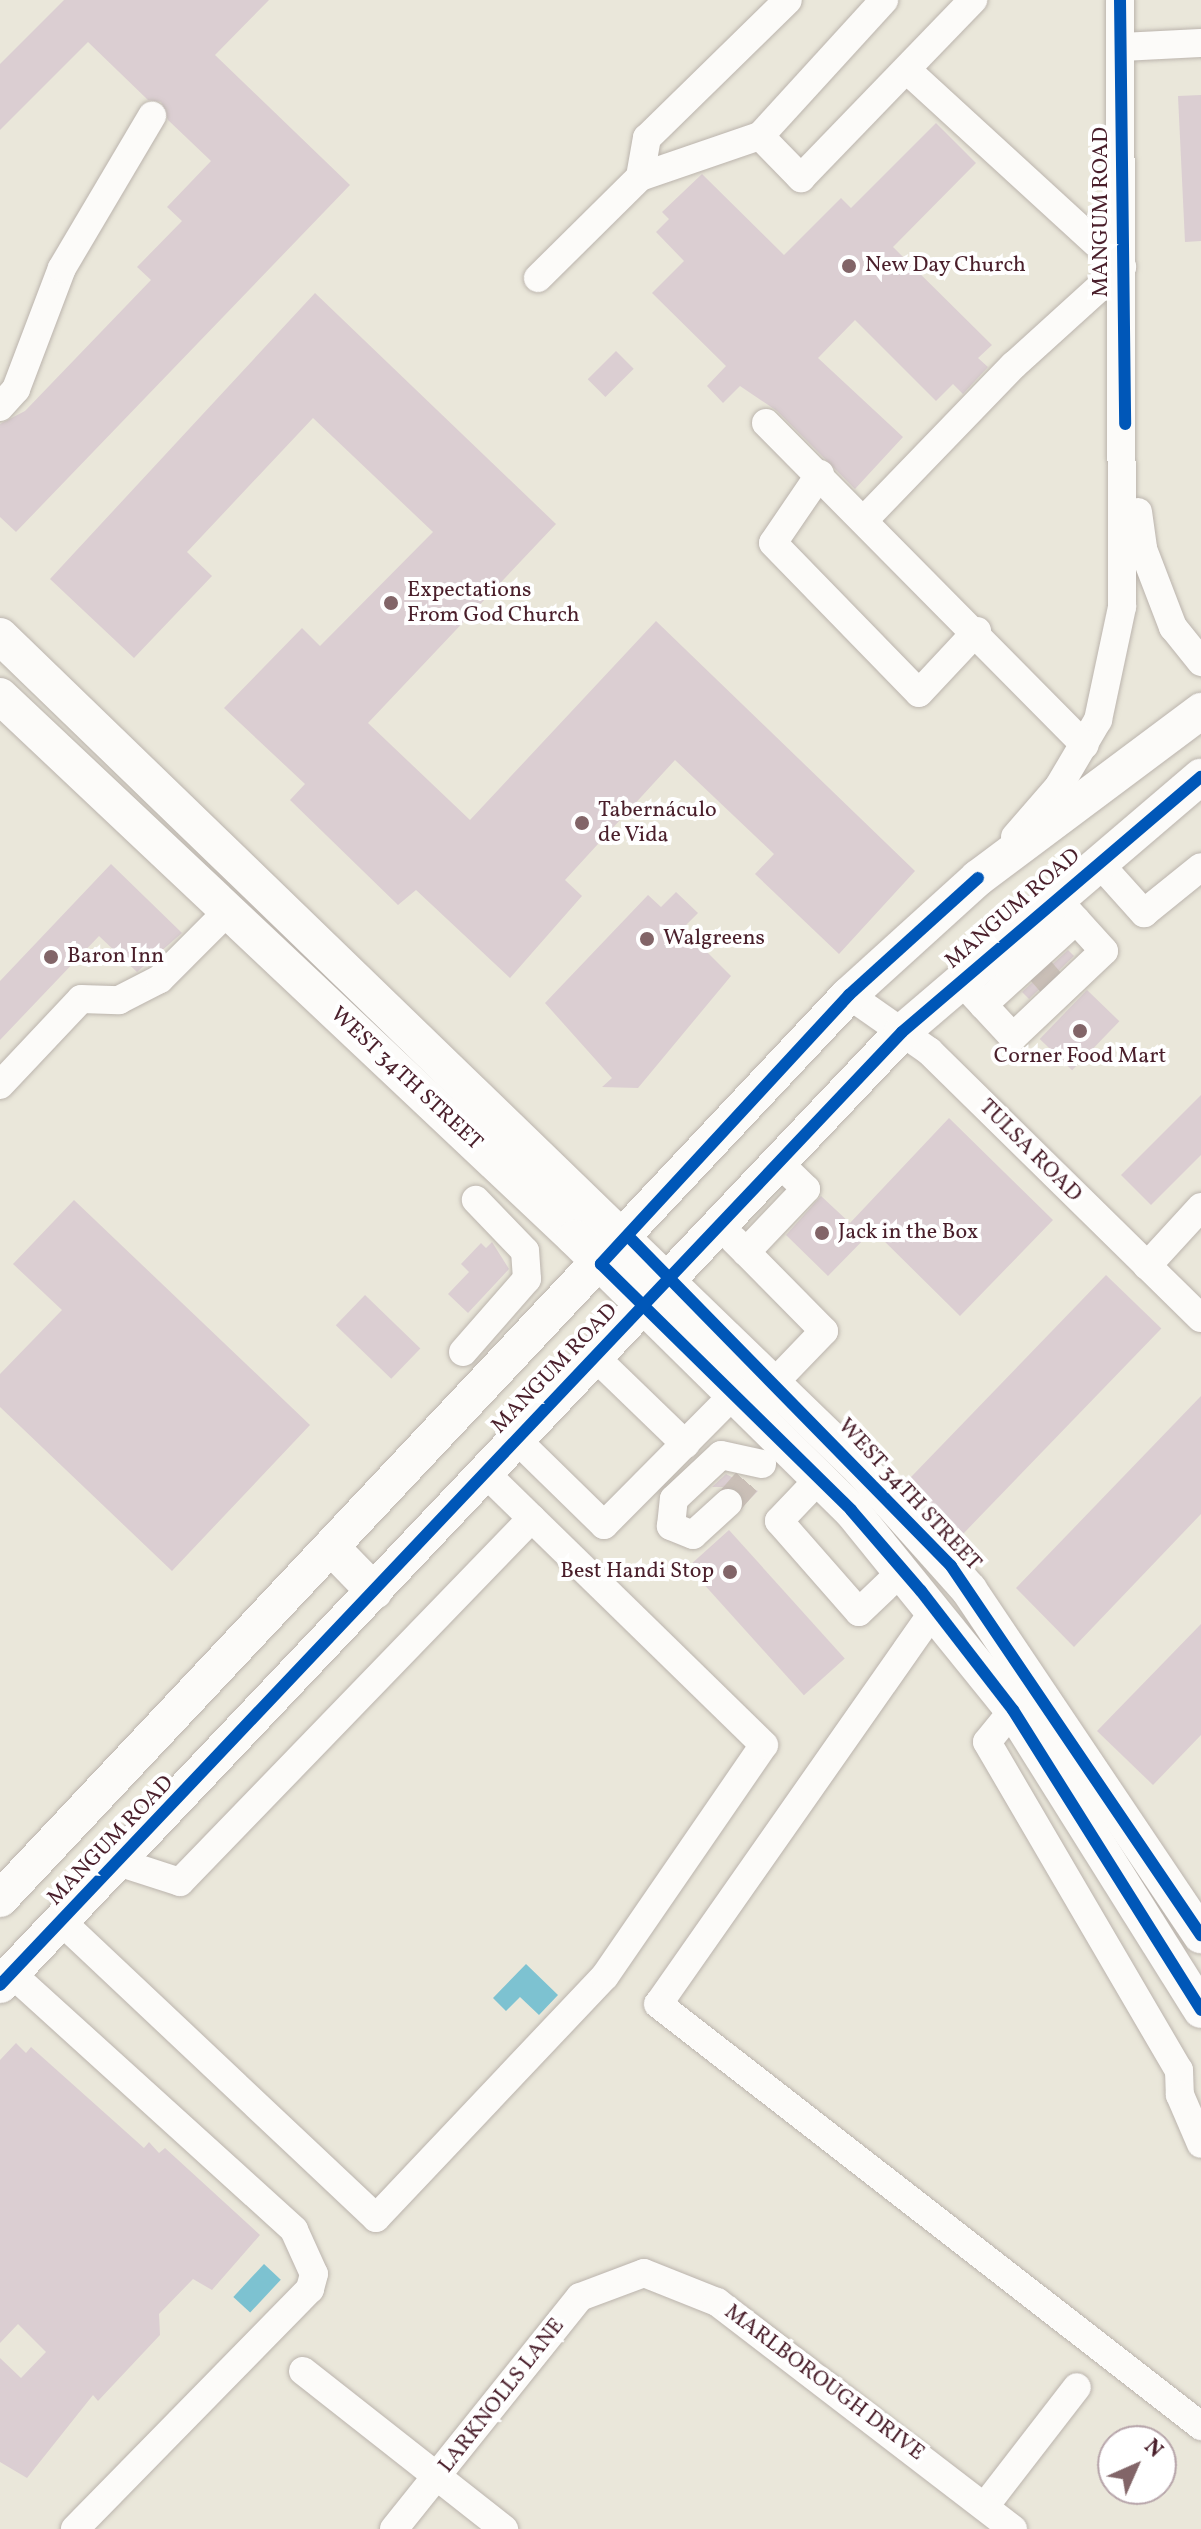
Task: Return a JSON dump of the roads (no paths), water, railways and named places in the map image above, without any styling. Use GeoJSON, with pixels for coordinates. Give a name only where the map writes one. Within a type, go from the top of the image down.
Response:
{"type":"FeatureCollection","features":[{"type":"Feature","properties":{"kind":"main road","name":"WEST 34TH STREET"},"geometry":{"type":"LineString","coordinates":[[0,636],[671,1278],[951,1566],[1201,1935]]}},
{"type":"Feature","properties":{"kind":"main road","name":"WEST 34TH STREET"},"geometry":{"type":"LineString","coordinates":[[0,696],[601,1264],[733,1395],[764,1463],[819,1479],[920,1590],[1013,1710],[1201,2010]]}},
{"type":"Feature","properties":{"kind":"main road","name":"MANGUM ROAD"},"geometry":{"type":"LineString","coordinates":[[0,1899],[628,1236],[849,995],[978,878],[1201,711]]}},
{"type":"Feature","properties":{"kind":"main road","name":"MANGUM ROAD"},"geometry":{"type":"LineString","coordinates":[[6,1979],[642,1306],[671,1278],[733,1240],[781,1165],[902,1032],[971,993],[1065,908],[1098,862],[1201,777]]}},
{"type":"Feature","properties":{"kind":"main road"},"geometry":{"type":"LineString","coordinates":[[331,1547],[374,1591]]}},
{"type":"Feature","properties":{"kind":"main road"},"geometry":{"type":"LineString","coordinates":[[920,1590],[951,1566]]}},
{"type":"Feature","properties":{"kind":"street"},"geometry":{"type":"LineString","coordinates":[[640,177],[647,138],[788,0]]}},
{"type":"Feature","properties":{"kind":"street"},"geometry":{"type":"LineString","coordinates":[[538,278],[640,177],[760,136],[884,0]]}},
{"type":"Feature","properties":{"kind":"street"},"geometry":{"type":"LineString","coordinates":[[760,136],[801,178],[908,71],[973,0]]}},
{"type":"Feature","properties":{"kind":"street","name":"MANGUM ROAD"},"geometry":{"type":"LineString","coordinates":[[978,878],[1085,745],[1122,607],[1125,424],[1120,0]]}},
{"type":"Feature","properties":{"kind":"street"},"geometry":{"type":"LineString","coordinates":[[1121,47],[1201,43]]}},
{"type":"Feature","properties":{"kind":"street"},"geometry":{"type":"LineString","coordinates":[[866,518],[1014,365],[1122,267],[908,71]]}},
{"type":"Feature","properties":{"kind":"street"},"geometry":{"type":"LineString","coordinates":[[0,407],[16,389],[62,268],[152,116]]}},
{"type":"Feature","properties":{"kind":"street"},"geometry":{"type":"LineString","coordinates":[[766,423],[866,518],[1085,745]]}},
{"type":"Feature","properties":{"kind":"street","name":"MANGUM ROAD"},"geometry":{"type":"LineString","coordinates":[[1125,424],[1143,549],[1173,627],[1201,662]]}},
{"type":"Feature","properties":{"kind":"street"},"geometry":{"type":"LineString","coordinates":[[820,474],[773,543],[919,693],[977,631]]}},
{"type":"Feature","properties":{"kind":"street"},"geometry":{"type":"LineString","coordinates":[[1098,862],[1144,913],[1201,867]]}},
{"type":"Feature","properties":{"kind":"street"},"geometry":{"type":"LineString","coordinates":[[971,993],[1047,977],[1104,951],[1065,908]]}},
{"type":"Feature","properties":{"kind":"street"},"geometry":{"type":"LineString","coordinates":[[971,993],[1013,1037],[1047,977],[1065,908]]}},
{"type":"Feature","properties":{"kind":"street"},"geometry":{"type":"LineString","coordinates":[[0,1085],[81,999],[119,1000],[160,979],[228,911]]}},
{"type":"Feature","properties":{"kind":"street","name":"TULSA ROAD"},"geometry":{"type":"LineString","coordinates":[[849,995],[902,1032],[1201,1318]]}},
{"type":"Feature","properties":{"kind":"street"},"geometry":{"type":"LineString","coordinates":[[463,1352],[527,1279],[525,1251],[476,1200]]}},
{"type":"Feature","properties":{"kind":"street"},"geometry":{"type":"LineString","coordinates":[[1147,1266],[1201,1207]]}},
{"type":"Feature","properties":{"kind":"street"},"geometry":{"type":"LineString","coordinates":[[733,1240],[824,1331],[774,1383]]}},
{"type":"Feature","properties":{"kind":"street"},"geometry":{"type":"LineString","coordinates":[[594,1356],[685,1444]]}},
{"type":"Feature","properties":{"kind":"street"},"geometry":{"type":"LineString","coordinates":[[516,1439],[604,1525],[733,1395]]}},
{"type":"Feature","properties":{"kind":"street"},"geometry":{"type":"LineString","coordinates":[[728,1503],[693,1535],[671,1526],[674,1499],[721,1455],[764,1463]]}},
{"type":"Feature","properties":{"kind":"street"},"geometry":{"type":"LineString","coordinates":[[61,1921],[376,2218],[605,1976],[764,1745],[484,1472]]}},
{"type":"Feature","properties":{"kind":"street"},"geometry":{"type":"LineString","coordinates":[[819,1479],[779,1521],[859,1612],[920,1590]]}},
{"type":"Feature","properties":{"kind":"street"},"geometry":{"type":"LineString","coordinates":[[118,1862],[180,1882],[532,1518]]}},
{"type":"Feature","properties":{"kind":"street"},"geometry":{"type":"LineString","coordinates":[[920,1590],[658,2004],[1201,2426]]}},
{"type":"Feature","properties":{"kind":"street"},"geometry":{"type":"LineString","coordinates":[[1013,1710],[987,1742],[1190,2064],[1180,2095],[1201,2144]]}},
{"type":"Feature","properties":{"kind":"street"},"geometry":{"type":"LineString","coordinates":[[6,1979],[294,2230],[314,2274],[310,2289],[75,2529]]}},
{"type":"Feature","properties":{"kind":"street","name":"LARKNOLLS LANE"},"geometry":{"type":"LineString","coordinates":[[394,2529],[580,2297],[620,2276]]}},
{"type":"Feature","properties":{"kind":"street","name":"MARLBOROUGH DRIVE"},"geometry":{"type":"LineString","coordinates":[[620,2276],[662,2276],[708,2296],[1013,2529]]}},
{"type":"Feature","properties":{"kind":"street"},"geometry":{"type":"LineString","coordinates":[[303,2371],[504,2529]]}},
{"type":"Feature","properties":{"kind":"street"},"geometry":{"type":"LineString","coordinates":[[985,2506],[1077,2387]]}},
{"type":"Feature","properties":{"kind":"water"},"geometry":{"type":"Polygon","coordinates":[[[526,1964],[558,1995],[539,2015],[520,1997],[506,2011],[493,1998],[526,1964]]]}},
{"type":"Feature","properties":{"kind":"water"},"geometry":{"type":"Polygon","coordinates":[[[264,2264],[281,2280],[250,2313],[233,2297],[264,2264]]]}},
{"type":"Feature","properties":{"kind":"tunnel"},"geometry":{"type":"LineString","coordinates":[[1040,970],[1055,987]]}},
{"type":"Feature","properties":{"kind":"tunnel"},"geometry":{"type":"LineString","coordinates":[[728,1503],[747,1481]]}},
{"type":"Feature","properties":{"kind":"place","name":"New Day Church"},"geometry":{"type":"Point","coordinates":[849,266]}},
{"type":"Feature","properties":{"kind":"place","name":"Expectations From God Church"},"geometry":{"type":"Point","coordinates":[391,603]}},
{"type":"Feature","properties":{"kind":"place","name":"Tabernáculo de Vida"},"geometry":{"type":"Point","coordinates":[582,823]}},
{"type":"Feature","properties":{"kind":"place","name":"Walgreens"},"geometry":{"type":"Point","coordinates":[647,939]}},
{"type":"Feature","properties":{"kind":"place","name":"Baron Inn"},"geometry":{"type":"Point","coordinates":[51,957]}},
{"type":"Feature","properties":{"kind":"place","name":"Corner Food Mart"},"geometry":{"type":"Point","coordinates":[1080,1031]}},
{"type":"Feature","properties":{"kind":"place","name":"Jack in the Box"},"geometry":{"type":"Point","coordinates":[822,1233]}},
{"type":"Feature","properties":{"kind":"place","name":"Best Handi Stop"},"geometry":{"type":"Point","coordinates":[730,1572]}}]}
